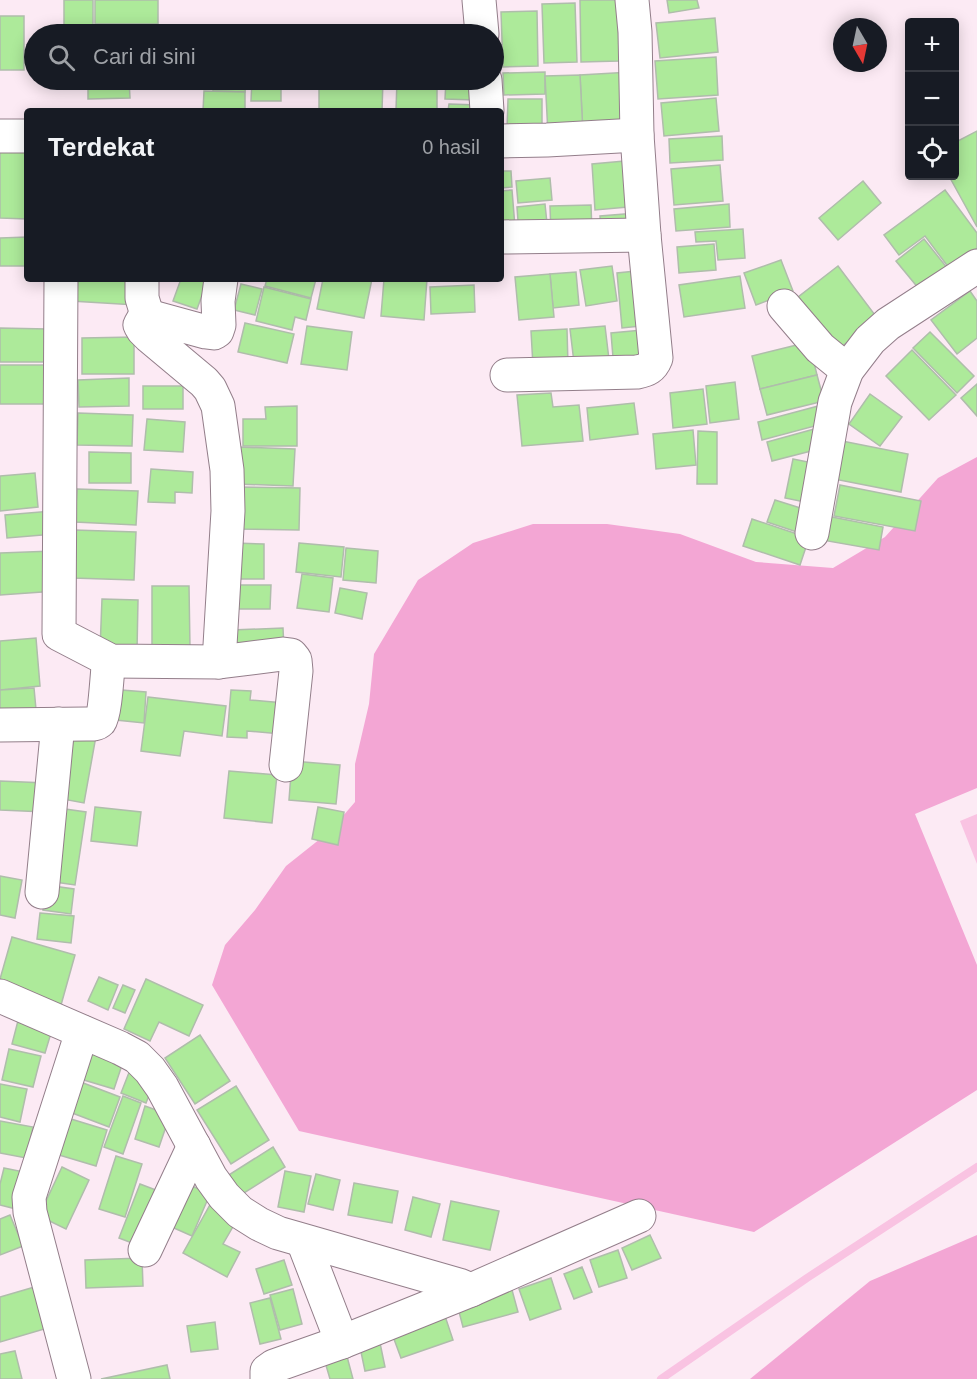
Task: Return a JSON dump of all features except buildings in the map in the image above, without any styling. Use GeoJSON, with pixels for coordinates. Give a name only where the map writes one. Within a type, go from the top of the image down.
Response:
{"type":"FeatureCollection","features":[{"type":"Feature","properties":{"kind":"street"},"geometry":{"type":"LineString","coordinates":[[479,0],[481,24]]}},
{"type":"Feature","properties":{"kind":"street"},"geometry":{"type":"LineString","coordinates":[[507,375],[637,372],[649,368],[656,358],[637,135],[635,32],[632,0]]}},
{"type":"Feature","properties":{"kind":"street"},"geometry":{"type":"LineString","coordinates":[[486,90],[487,108]]}},
{"type":"Feature","properties":{"kind":"street"},"geometry":{"type":"LineString","coordinates":[[504,141],[637,135]]}},
{"type":"Feature","properties":{"kind":"street"},"geometry":{"type":"LineString","coordinates":[[0,136],[24,136]]}},
{"type":"Feature","properties":{"kind":"street"},"geometry":{"type":"LineString","coordinates":[[504,237],[644,235]]}},
{"type":"Feature","properties":{"kind":"street"},"geometry":{"type":"LineString","coordinates":[[812,533],[835,402],[847,370],[870,340],[888,324],[977,266]]}},
{"type":"Feature","properties":{"kind":"street"},"geometry":{"type":"LineString","coordinates":[[61,282],[59,634],[111,661],[219,662],[283,654],[293,657],[296,672],[286,765]]}},
{"type":"Feature","properties":{"kind":"street"},"geometry":{"type":"LineString","coordinates":[[142,282],[142,298],[148,318]]}},
{"type":"Feature","properties":{"kind":"street"},"geometry":{"type":"LineString","coordinates":[[219,662],[228,511],[227,470],[218,406],[204,381],[140,325],[144,318],[155,318],[214,333],[219,325],[218,301],[221,282]]}},
{"type":"Feature","properties":{"kind":"street"},"geometry":{"type":"LineString","coordinates":[[784,306],[820,348],[847,370]]}},
{"type":"Feature","properties":{"kind":"street"},"geometry":{"type":"LineString","coordinates":[[0,725],[99,722],[103,715],[108,667],[111,661]]}},
{"type":"Feature","properties":{"kind":"street"},"geometry":{"type":"LineString","coordinates":[[42,892],[58,724]]}},
{"type":"Feature","properties":{"kind":"street"},"geometry":{"type":"LineString","coordinates":[[0,996],[120,1048],[144,1062],[162,1087],[211,1178],[240,1212],[259,1224],[303,1241],[471,1290]]}},
{"type":"Feature","properties":{"kind":"street"},"geometry":{"type":"LineString","coordinates":[[74,1379],[30,1212],[29,1197],[82,1032]]}},
{"type":"Feature","properties":{"kind":"street"},"geometry":{"type":"LineString","coordinates":[[145,1250],[194,1146]]}},
{"type":"Feature","properties":{"kind":"street"},"geometry":{"type":"LineString","coordinates":[[267,1379],[267,1371],[274,1366],[342,1342],[471,1290],[639,1216]]}},
{"type":"Feature","properties":{"kind":"street"},"geometry":{"type":"LineString","coordinates":[[303,1241],[342,1342]]}},
{"type":"Feature","properties":{"kind":"shaded area"},"geometry":{"type":"Polygon","coordinates":[[[977,457],[977,788],[915,814],[977,965],[977,1090],[754,1232],[299,1131],[212,985],[225,945],[255,910],[286,866],[330,831],[355,802],[355,764],[369,704],[374,654],[418,580],[473,543],[533,524],[607,524],[680,534],[756,562],[833,568],[885,537],[938,478],[977,457]]]}},
{"type":"Feature","properties":{"kind":"shaded area"},"geometry":{"type":"Polygon","coordinates":[[[977,814],[977,864],[960,821],[977,814]]]}},
{"type":"Feature","properties":{"kind":"shaded area"},"geometry":{"type":"Polygon","coordinates":[[[977,1235],[977,1379],[750,1379],[870,1281],[977,1235]]]}},
{"type":"Feature","properties":{"kind":"waterway"},"geometry":{"type":"LineString","coordinates":[[661,1379],[807,1278],[977,1167]]}}]}
